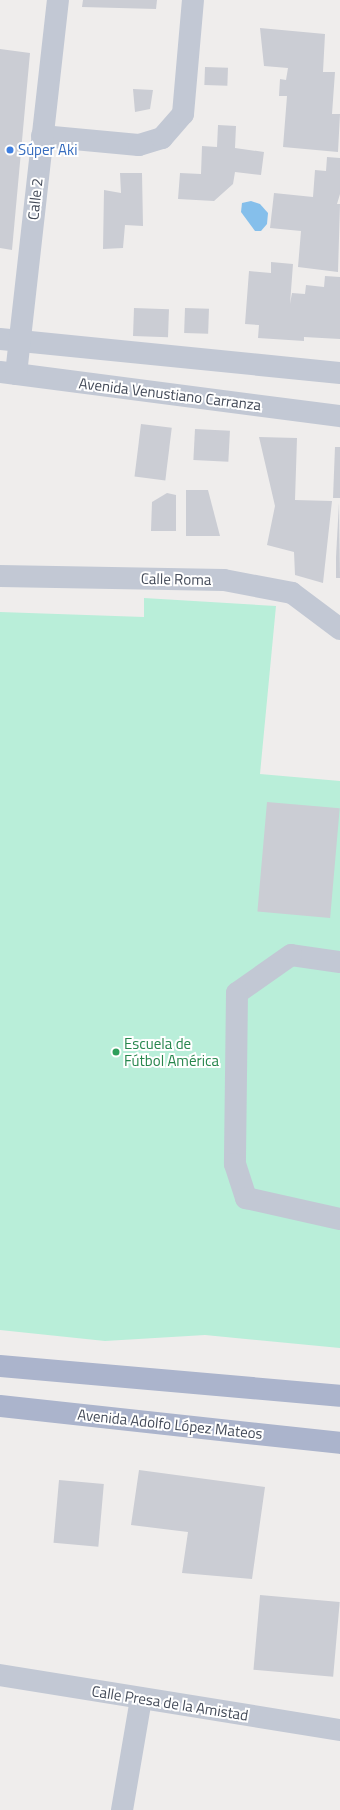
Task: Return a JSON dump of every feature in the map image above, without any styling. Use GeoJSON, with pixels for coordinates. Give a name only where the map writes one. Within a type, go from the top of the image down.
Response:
{"type":"FeatureCollection","features":[{"type":"Feature","properties":{"kind":"main road"},"geometry":{"type":"LineString","coordinates":[[0,1366],[340,1396]]}},
{"type":"Feature","properties":{"kind":"main road","name":"Avenida Adolfo López Mateos"},"geometry":{"type":"LineString","coordinates":[[0,1406],[340,1443]]}},
{"type":"Feature","properties":{"kind":"street","name":"Calle 2"},"geometry":{"type":"LineString","coordinates":[[8,373],[10,340],[42,136],[58,0]]}},
{"type":"Feature","properties":{"kind":"street"},"geometry":{"type":"LineString","coordinates":[[42,136],[139,145],[162,138],[183,114],[193,0]]}},
{"type":"Feature","properties":{"kind":"street"},"geometry":{"type":"LineString","coordinates":[[10,340],[340,373]]}},
{"type":"Feature","properties":{"kind":"street","name":"Avenida Venustiano Carranza"},"geometry":{"type":"LineString","coordinates":[[8,373],[340,416]]}},
{"type":"Feature","properties":{"kind":"street","name":"Calle Roma"},"geometry":{"type":"LineString","coordinates":[[0,576],[224,580],[292,593],[340,629]]}},
{"type":"Feature","properties":{"kind":"street"},"geometry":{"type":"LineString","coordinates":[[340,962],[291,955],[237,992],[235,1164],[246,1198],[340,1220]]}},
{"type":"Feature","properties":{"kind":"street","name":"Calle Presa de la Amistad"},"geometry":{"type":"LineString","coordinates":[[0,1674],[141,1699],[340,1730]]}},
{"type":"Feature","properties":{"kind":"street"},"geometry":{"type":"LineString","coordinates":[[122,1810],[141,1699]]}},
{"type":"Feature","properties":{"kind":"green space","name":"Escuela de Fútbol América"},"geometry":{"type":"Polygon","coordinates":[[[144,598],[276,606],[260,774],[340,781],[340,1348],[205,1335],[105,1341],[0,1330],[0,612],[144,617],[144,598]]]}},
{"type":"Feature","properties":{"kind":"water"},"geometry":{"type":"Polygon","coordinates":[[[251,201],[260,204],[268,213],[267,224],[261,231],[255,231],[241,212],[242,203],[251,201]]]}},
{"type":"Feature","properties":{"kind":"building"},"geometry":{"type":"Polygon","coordinates":[[[83,0],[157,0],[156,9],[82,7],[83,0]]]}},
{"type":"Feature","properties":{"kind":"building"},"geometry":{"type":"Polygon","coordinates":[[[260,28],[325,34],[323,72],[335,72],[332,114],[340,114],[338,152],[283,147],[287,96],[279,96],[280,79],[286,80],[288,68],[264,66],[260,28]]]}},
{"type":"Feature","properties":{"kind":"building","name":"Súper Aki"},"geometry":{"type":"Polygon","coordinates":[[[0,49],[30,53],[12,250],[0,248],[0,49]]]}},
{"type":"Feature","properties":{"kind":"building"},"geometry":{"type":"Polygon","coordinates":[[[205,67],[228,68],[227,86],[204,85],[205,67]]]}},
{"type":"Feature","properties":{"kind":"building"},"geometry":{"type":"Polygon","coordinates":[[[133,89],[153,90],[150,109],[135,112],[133,89]]]}},
{"type":"Feature","properties":{"kind":"building"},"geometry":{"type":"Polygon","coordinates":[[[218,125],[236,126],[235,148],[264,152],[261,175],[235,172],[233,184],[214,201],[178,199],[180,173],[201,174],[202,146],[217,147],[218,125]]]}},
{"type":"Feature","properties":{"kind":"building"},"geometry":{"type":"Polygon","coordinates":[[[327,157],[340,158],[340,194],[337,204],[340,204],[338,272],[298,267],[301,231],[270,228],[274,193],[313,197],[315,170],[326,171],[327,157]]]}},
{"type":"Feature","properties":{"kind":"building"},"geometry":{"type":"Polygon","coordinates":[[[120,173],[142,173],[143,226],[125,225],[123,248],[103,249],[104,190],[121,193],[120,173]]]}},
{"type":"Feature","properties":{"kind":"building"},"geometry":{"type":"Polygon","coordinates":[[[271,262],[293,264],[290,304],[292,293],[305,294],[306,285],[324,287],[325,276],[340,277],[340,339],[304,337],[304,341],[258,338],[259,325],[245,324],[249,271],[271,273],[271,262]]]}},
{"type":"Feature","properties":{"kind":"building"},"geometry":{"type":"Polygon","coordinates":[[[134,308],[169,309],[168,337],[133,336],[134,308]]]}},
{"type":"Feature","properties":{"kind":"building"},"geometry":{"type":"Polygon","coordinates":[[[185,308],[209,309],[208,334],[184,333],[185,308]]]}},
{"type":"Feature","properties":{"kind":"building"},"geometry":{"type":"Polygon","coordinates":[[[141,424],[172,428],[165,480],[135,477],[141,424]]]}},
{"type":"Feature","properties":{"kind":"building"},"geometry":{"type":"Polygon","coordinates":[[[195,429],[230,431],[228,462],[193,460],[195,429]]]}},
{"type":"Feature","properties":{"kind":"building"},"geometry":{"type":"Polygon","coordinates":[[[259,437],[297,438],[295,500],[332,501],[323,583],[295,575],[294,552],[267,545],[275,506],[259,437]]]}},
{"type":"Feature","properties":{"kind":"building"},"geometry":{"type":"Polygon","coordinates":[[[335,447],[340,447],[340,498],[333,498],[335,447]]]}},
{"type":"Feature","properties":{"kind":"building"},"geometry":{"type":"Polygon","coordinates":[[[186,490],[208,490],[220,536],[186,536],[186,490]]]}},
{"type":"Feature","properties":{"kind":"building"},"geometry":{"type":"Polygon","coordinates":[[[167,493],[176,495],[176,531],[151,531],[152,502],[167,493]]]}},
{"type":"Feature","properties":{"kind":"building"},"geometry":{"type":"Polygon","coordinates":[[[339,503],[340,578],[336,578],[336,557],[339,503]]]}},
{"type":"Feature","properties":{"kind":"building"},"geometry":{"type":"Polygon","coordinates":[[[267,802],[340,808],[330,918],[257,912],[267,802]]]}},
{"type":"Feature","properties":{"kind":"building"},"geometry":{"type":"Polygon","coordinates":[[[139,1470],[265,1487],[252,1579],[182,1573],[188,1532],[131,1525],[139,1470]]]}},
{"type":"Feature","properties":{"kind":"building"},"geometry":{"type":"Polygon","coordinates":[[[59,1480],[104,1484],[98,1547],[54,1543],[59,1480]]]}},
{"type":"Feature","properties":{"kind":"building"},"geometry":{"type":"Polygon","coordinates":[[[260,1595],[340,1602],[333,1677],[253,1670],[260,1595]]]}},
{"type":"Feature","properties":{"kind":"place","name":"Súper Aki"},"geometry":{"type":"Point","coordinates":[10,150]}},
{"type":"Feature","properties":{"kind":"place","name":"Escuela de Fútbol América"},"geometry":{"type":"Point","coordinates":[116,1052]}}]}
